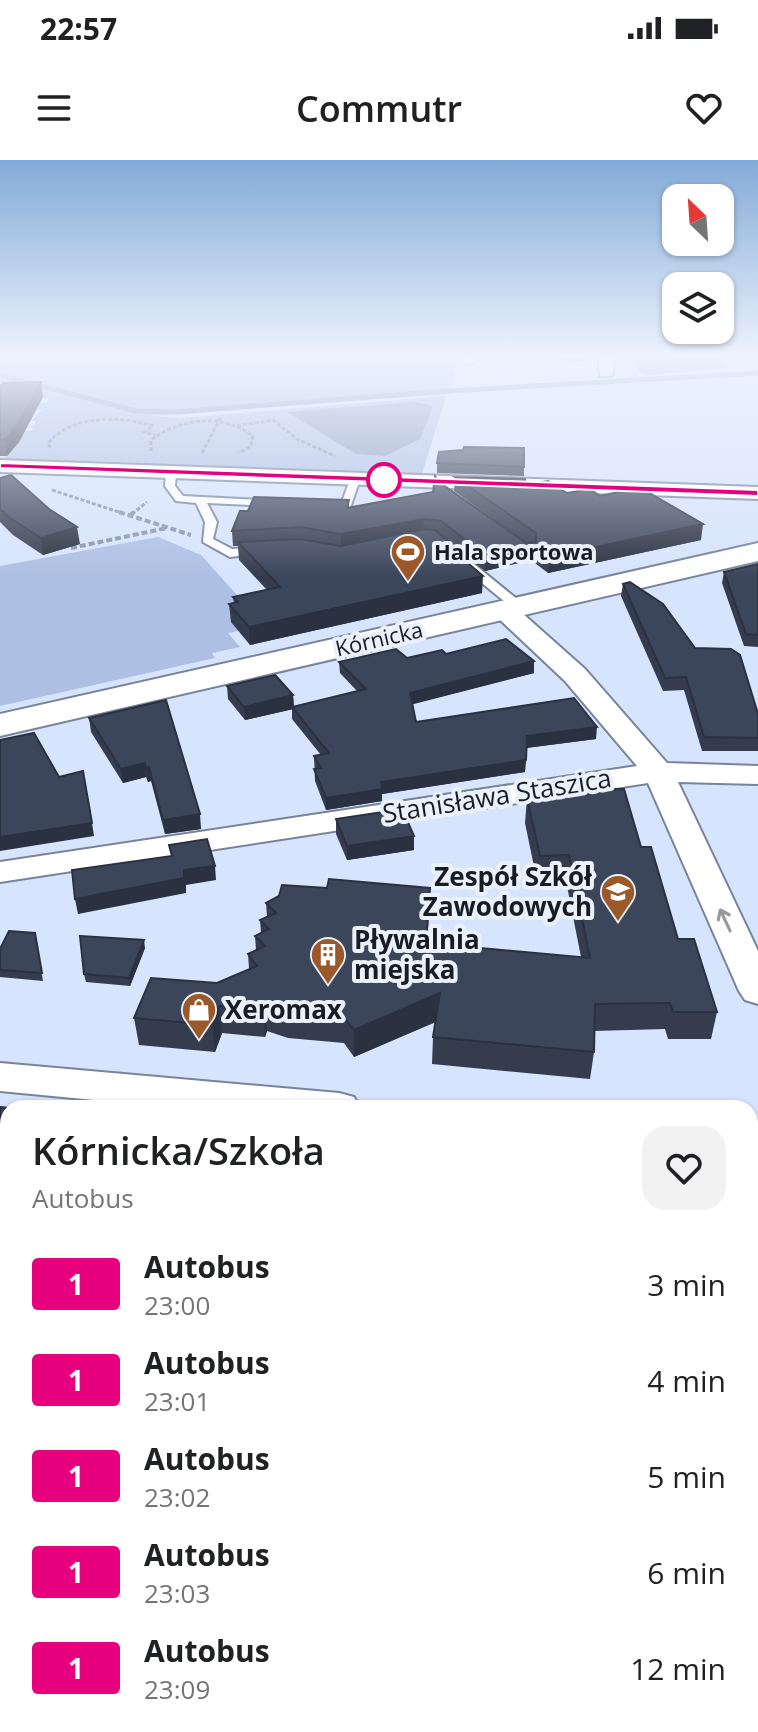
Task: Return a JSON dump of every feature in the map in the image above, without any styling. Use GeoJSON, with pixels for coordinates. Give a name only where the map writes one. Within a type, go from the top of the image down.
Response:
{"type":"FeatureCollection","features":[{"type":"Feature","properties":{"kind":"street"},"geometry":{"type":"LineString","coordinates":[[0,466],[49,461],[171,473],[355,479],[444,487],[758,493]]}},
{"type":"Feature","properties":{"kind":"street","name":"Kórnicka"},"geometry":{"type":"LineString","coordinates":[[0,725],[758,552]]}},
{"type":"Feature","properties":{"kind":"street"},"geometry":{"type":"LineString","coordinates":[[511,608],[575,675],[658,772],[758,991]]}},
{"type":"Feature","properties":{"kind":"street","name":"Stanisława Staszica"},"geometry":{"type":"LineString","coordinates":[[0,872],[658,772],[758,775]]}},
{"type":"Feature","properties":{"kind":"street"},"geometry":{"type":"LineString","coordinates":[[0,1077],[252,1100]]}},
{"type":"Feature","properties":{"kind":"lane"},"geometry":{"type":"LineString","coordinates":[[171,473],[170,486],[180,499],[288,503]]}},
{"type":"Feature","properties":{"kind":"lane"},"geometry":{"type":"LineString","coordinates":[[317,505],[346,506],[355,479]]}},
{"type":"Feature","properties":{"kind":"lane"},"geometry":{"type":"LineString","coordinates":[[200,500],[211,522],[207,540],[230,553],[273,550]]}},
{"type":"Feature","properties":{"kind":"lane"},"geometry":{"type":"LineString","coordinates":[[451,551],[511,608]]}},
{"type":"Feature","properties":{"kind":"path"},"geometry":{"type":"LineString","coordinates":[[66,429],[50,439],[49,461],[27,482],[207,540]]}},
{"type":"Feature","properties":{"kind":"path"},"geometry":{"type":"LineString","coordinates":[[145,429],[156,435]]}},
{"type":"Feature","properties":{"kind":"path"},"geometry":{"type":"LineString","coordinates":[[151,451],[149,444],[156,435],[168,429]]}},
{"type":"Feature","properties":{"kind":"path"},"geometry":{"type":"LineString","coordinates":[[228,457],[245,450],[254,441],[244,429]]}},
{"type":"Feature","properties":{"kind":"path"},"geometry":{"type":"LineString","coordinates":[[285,429],[297,439],[336,456],[321,459]]}},
{"type":"Feature","properties":{"kind":"path"},"geometry":{"type":"LineString","coordinates":[[130,515],[147,502]]}},
{"type":"Feature","properties":{"kind":"path"},"geometry":{"type":"LineString","coordinates":[[71,548],[168,527]]}},
{"type":"Feature","properties":{"kind":"shaded area"},"geometry":{"type":"Polygon","coordinates":[[[316,429],[424,429],[420,439],[385,456],[356,454],[316,429]]]}},
{"type":"Feature","properties":{"kind":"shaded area"},"geometry":{"type":"Polygon","coordinates":[[[436,429],[421,477],[0,461],[19,442],[0,432],[436,429]]]}},
{"type":"Feature","properties":{"kind":"shaded area"},"geometry":{"type":"Polygon","coordinates":[[[158,537],[201,555],[245,604],[238,631],[228,633],[240,647],[212,653],[215,658],[0,706],[0,566],[158,537]]]}},
{"type":"Feature","properties":{"kind":"building"},"geometry":{"type":"Polygon","coordinates":[[[0,429],[14,429],[5,440],[0,440],[0,429]]]}},
{"type":"Feature","properties":{"kind":"building"},"geometry":{"type":"Polygon","coordinates":[[[464,447],[524,448],[524,467],[437,463],[439,452],[463,450],[464,447]]]}},
{"type":"Feature","properties":{"kind":"building"},"geometry":{"type":"Polygon","coordinates":[[[11,475],[49,509],[77,527],[41,538],[10,518],[0,509],[0,478],[11,475]]]}},
{"type":"Feature","properties":{"kind":"building"},"geometry":{"type":"Polygon","coordinates":[[[435,476],[439,482],[526,543],[536,542],[536,533],[455,477],[525,479],[525,485],[548,481],[567,493],[590,489],[600,496],[632,489],[646,491],[703,524],[549,557],[532,545],[485,555],[441,521],[424,519],[341,534],[300,527],[232,531],[240,511],[248,511],[254,497],[349,500],[347,508],[433,492],[435,476]]]}},
{"type":"Feature","properties":{"kind":"building"},"geometry":{"type":"Polygon","coordinates":[[[424,529],[435,530],[468,557],[462,558],[483,576],[249,627],[229,604],[238,602],[233,597],[280,587],[238,542],[300,539],[341,546],[424,529]]]}},
{"type":"Feature","properties":{"kind":"building"},"geometry":{"type":"Polygon","coordinates":[[[758,564],[758,635],[746,634],[724,572],[758,564]]]}},
{"type":"Feature","properties":{"kind":"building"},"geometry":{"type":"Polygon","coordinates":[[[630,582],[663,604],[695,648],[731,649],[740,655],[758,714],[758,738],[704,737],[686,677],[665,678],[623,584],[630,582]]]}},
{"type":"Feature","properties":{"kind":"building"},"geometry":{"type":"Polygon","coordinates":[[[506,639],[534,661],[410,693],[416,722],[574,698],[597,727],[527,736],[526,760],[381,782],[382,789],[326,798],[314,769],[321,768],[314,756],[329,753],[292,707],[366,689],[339,662],[396,649],[407,658],[442,650],[446,654],[506,639]]]}},
{"type":"Feature","properties":{"kind":"building"},"geometry":{"type":"Polygon","coordinates":[[[275,675],[293,695],[244,707],[227,686],[275,675]]]}},
{"type":"Feature","properties":{"kind":"building"},"geometry":{"type":"Polygon","coordinates":[[[166,700],[200,814],[163,820],[149,767],[146,768],[145,763],[121,769],[89,718],[166,700]]]}},
{"type":"Feature","properties":{"kind":"building"},"geometry":{"type":"Polygon","coordinates":[[[34,733],[59,777],[83,771],[92,823],[0,837],[0,740],[34,733]]]}},
{"type":"Feature","properties":{"kind":"building"},"geometry":{"type":"Polygon","coordinates":[[[624,789],[641,847],[651,847],[678,939],[694,939],[717,1012],[673,1012],[670,1003],[595,1004],[594,1052],[433,1037],[440,993],[354,1030],[343,1016],[286,1012],[265,1005],[263,1010],[219,1006],[212,1025],[134,1018],[151,978],[217,983],[257,966],[248,954],[265,946],[255,936],[269,929],[260,920],[276,913],[266,903],[279,896],[282,885],[327,888],[329,879],[430,888],[426,943],[590,958],[569,855],[540,856],[527,798],[557,798],[555,790],[624,789]]]}},
{"type":"Feature","properties":{"kind":"building"},"geometry":{"type":"Polygon","coordinates":[[[402,809],[414,836],[347,846],[336,819],[402,809]]]}},
{"type":"Feature","properties":{"kind":"building"},"geometry":{"type":"Polygon","coordinates":[[[207,839],[215,866],[184,870],[184,878],[75,899],[72,870],[172,856],[169,845],[207,839]]]}},
{"type":"Feature","properties":{"kind":"building"},"geometry":{"type":"Polygon","coordinates":[[[9,931],[35,933],[42,973],[0,970],[0,949],[9,931]]]}},
{"type":"Feature","properties":{"kind":"building"},"geometry":{"type":"Polygon","coordinates":[[[80,936],[144,940],[129,978],[84,974],[80,936]]]}},
{"type":"Feature","properties":{"kind":"bus line","name":"1"},"geometry":{"type":"LineString","coordinates":[[0,466],[758,493]]}},
{"type":"Feature","properties":{"kind":"place","name":"Hala sportowa"},"geometry":{"type":"Point","coordinates":[408,583]}},
{"type":"Feature","properties":{"kind":"place","name":"Zespół Szkół Zawodowych"},"geometry":{"type":"Point","coordinates":[618,923]}},
{"type":"Feature","properties":{"kind":"place","name":"Pływalnia miejska"},"geometry":{"type":"Point","coordinates":[328,986]}},
{"type":"Feature","properties":{"kind":"place","name":"Xeromax"},"geometry":{"type":"Point","coordinates":[199,1041]}}]}
